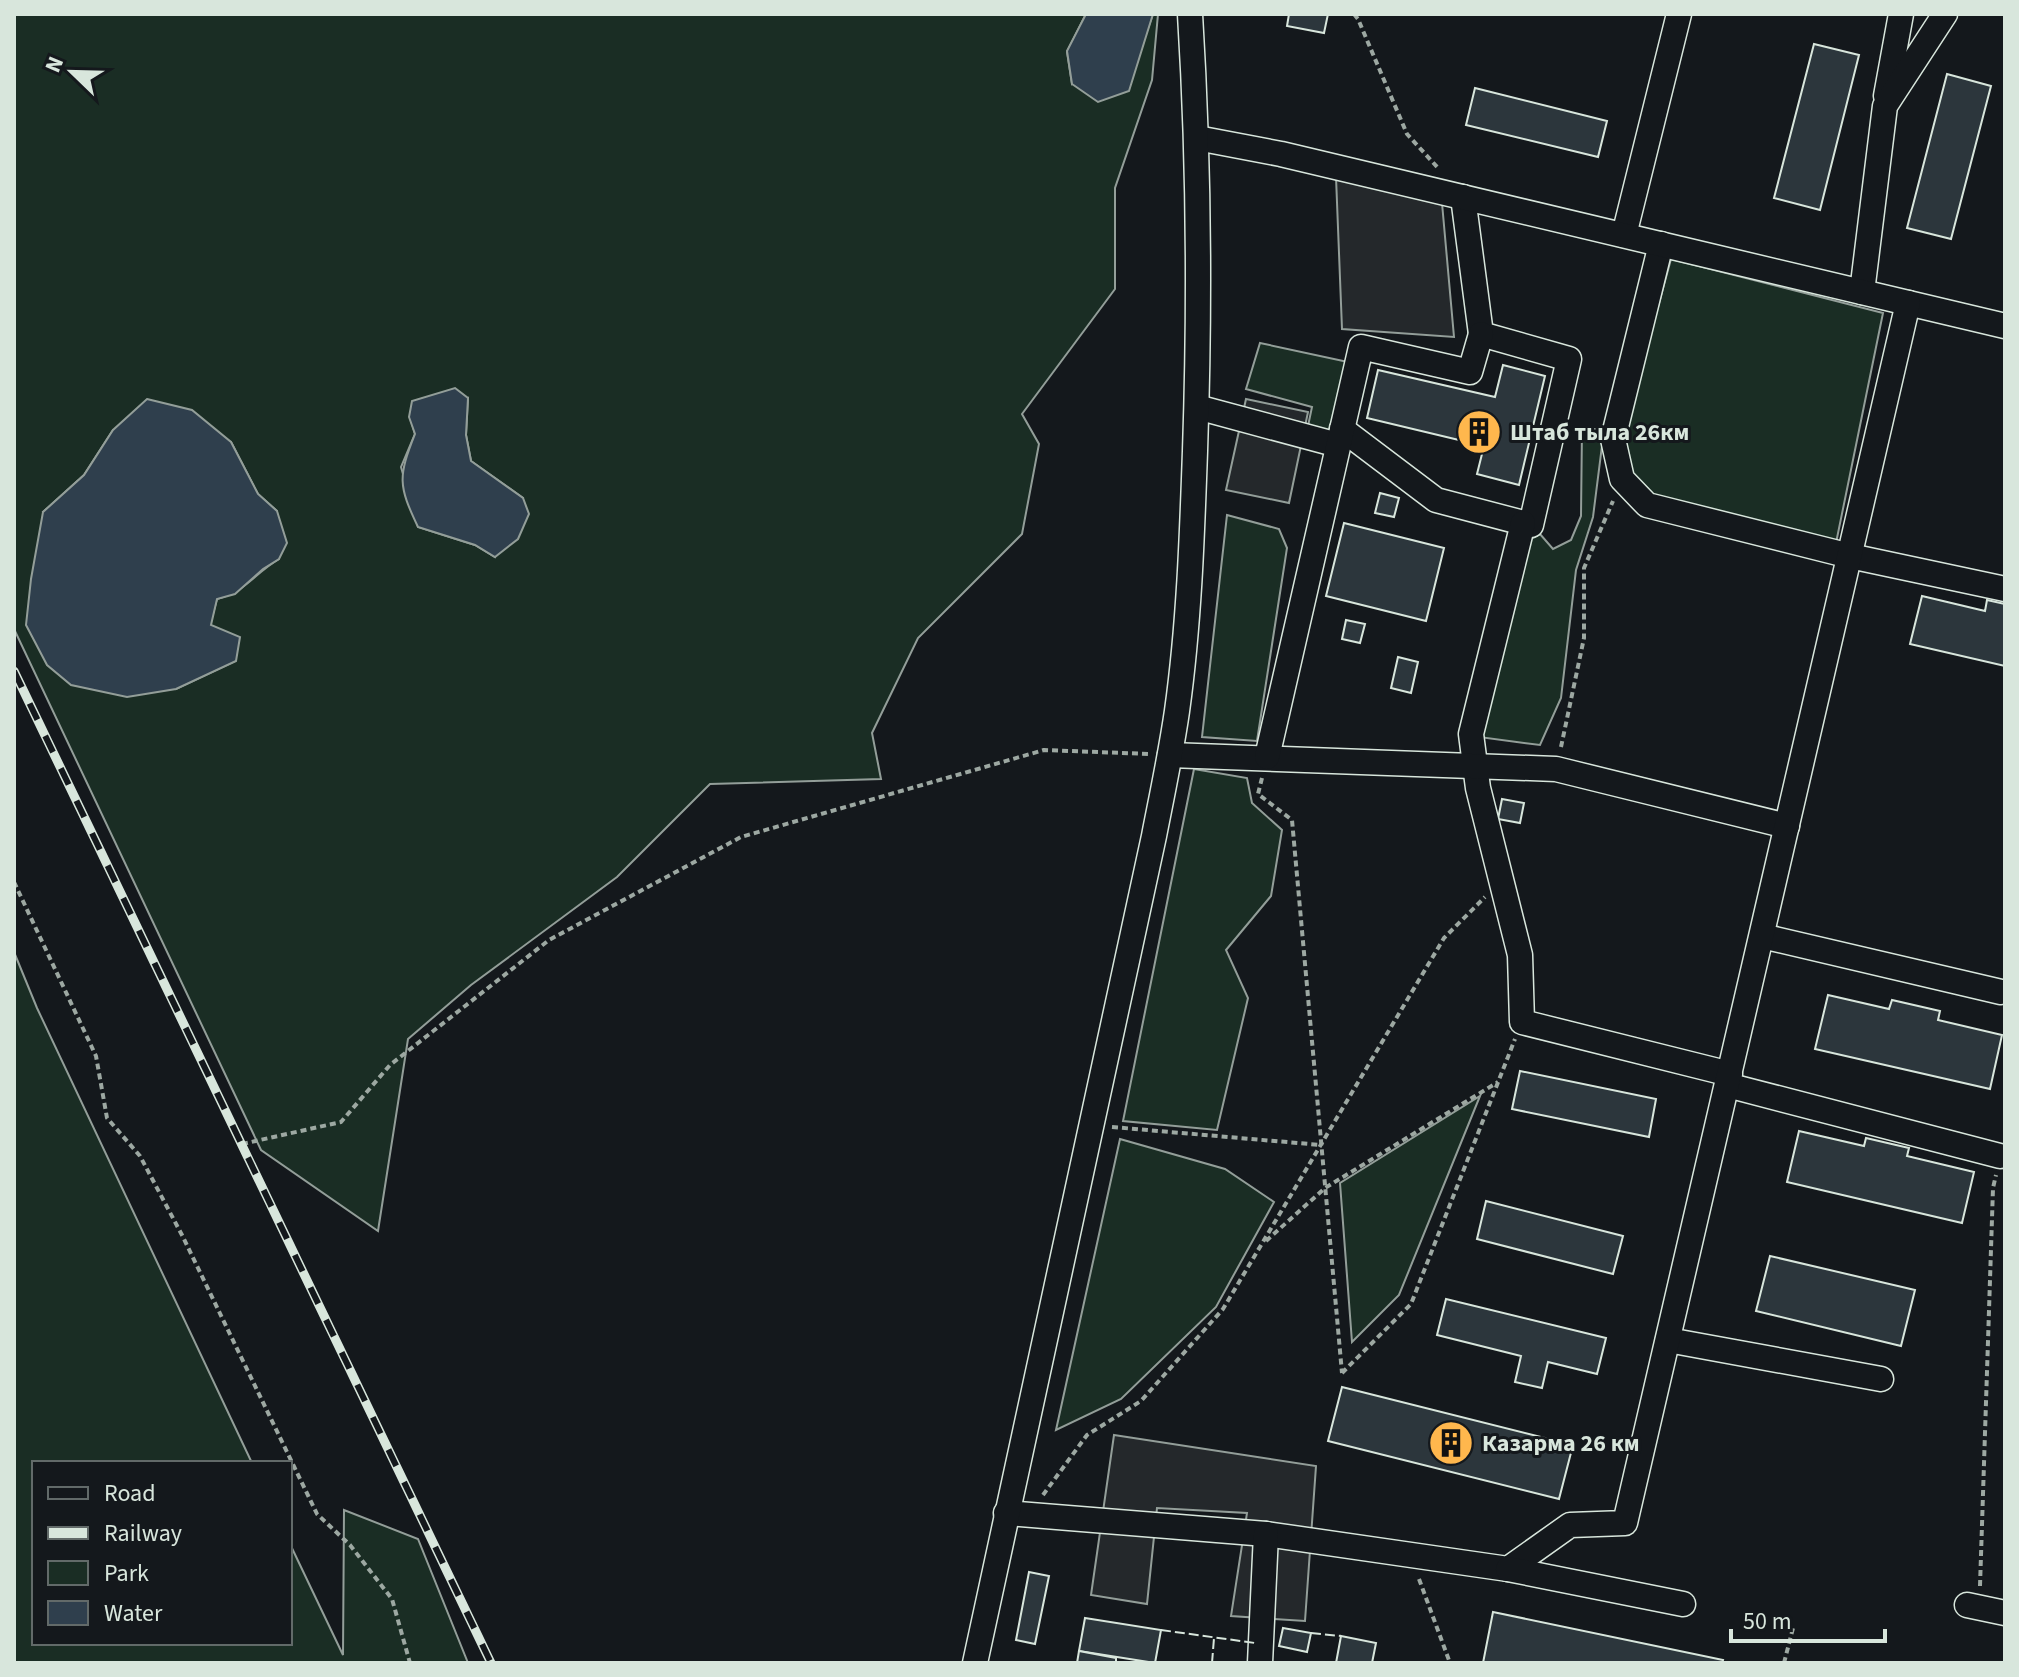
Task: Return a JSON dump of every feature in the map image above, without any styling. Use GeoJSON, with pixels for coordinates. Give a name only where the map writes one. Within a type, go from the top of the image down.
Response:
{"type":"FeatureCollection","features":[{"type":"Feature","properties":{"kind":"street"},"geometry":{"type":"LineString","coordinates":[[975,1663],[1017,1514],[1091,1126],[1177,712],[1191,575],[1197,407],[1197,138],[1190,14]]}},
{"type":"Feature","properties":{"kind":"street"},"geometry":{"type":"LineString","coordinates":[[1624,235],[1679,14]]}},
{"type":"Feature","properties":{"kind":"street"},"geometry":{"type":"LineString","coordinates":[[1862,292],[1885,106],[1901,14]]}},
{"type":"Feature","properties":{"kind":"street"},"geometry":{"type":"LineString","coordinates":[[1885,106],[1945,14]]}},
{"type":"Feature","properties":{"kind":"street"},"geometry":{"type":"LineString","coordinates":[[1197,138],[1281,154],[2005,326]]}},
{"type":"Feature","properties":{"kind":"street"},"geometry":{"type":"LineString","coordinates":[[1267,757],[1361,347],[1470,372],[1481,334],[1463,197]]}},
{"type":"Feature","properties":{"kind":"street"},"geometry":{"type":"LineString","coordinates":[[1661,244],[1613,439],[1622,479],[1647,505],[1850,556],[2005,589]]}},
{"type":"Feature","properties":{"kind":"street"},"geometry":{"type":"LineString","coordinates":[[1508,1569],[1570,1525],[1625,1523],[1908,303]]}},
{"type":"Feature","properties":{"kind":"street"},"geometry":{"type":"LineString","coordinates":[[1197,407],[1340,437],[1436,500],[1531,525],[1569,359],[1481,334]]}},
{"type":"Feature","properties":{"kind":"street"},"geometry":{"type":"LineString","coordinates":[[1523,523],[1471,734],[1475,767],[1520,955],[1522,1022],[2000,1156]]}},
{"type":"Feature","properties":{"kind":"street"},"geometry":{"type":"LineString","coordinates":[[1170,755],[1556,769],[1787,826]]}},
{"type":"Feature","properties":{"kind":"street"},"geometry":{"type":"LineString","coordinates":[[1762,936],[2001,992]]}},
{"type":"Feature","properties":{"kind":"street"},"geometry":{"type":"LineString","coordinates":[[1668,1340],[1881,1379]]}},
{"type":"Feature","properties":{"kind":"street"},"geometry":{"type":"LineString","coordinates":[[1017,1514],[1266,1534],[1409,1552],[1683,1604]]}},
{"type":"Feature","properties":{"kind":"street"},"geometry":{"type":"LineString","coordinates":[[1260,1663],[1266,1534]]}},
{"type":"Feature","properties":{"kind":"street"},"geometry":{"type":"LineString","coordinates":[[1974,1606],[2005,1613]]}},
{"type":"Feature","properties":{"kind":"path"},"geometry":{"type":"LineString","coordinates":[[1354,14],[1407,134],[1463,197]]}},
{"type":"Feature","properties":{"kind":"path"},"geometry":{"type":"LineString","coordinates":[[1556,769],[1584,638],[1584,568],[1622,479]]}},
{"type":"Feature","properties":{"kind":"path"},"geometry":{"type":"LineString","coordinates":[[242,1144],[341,1122],[390,1065],[549,940],[741,837],[1044,750],[1170,755]]}},
{"type":"Feature","properties":{"kind":"path"},"geometry":{"type":"LineString","coordinates":[[1267,757],[1258,794],[1292,820],[1342,1373],[1411,1304],[1522,1022]]}},
{"type":"Feature","properties":{"kind":"path"},"geometry":{"type":"LineString","coordinates":[[1017,1514],[1087,1435],[1141,1401],[1223,1309],[1444,938],[1501,881]]}},
{"type":"Feature","properties":{"kind":"path"},"geometry":{"type":"LineString","coordinates":[[14,882],[96,1056],[107,1118],[140,1156],[183,1237],[291,1461]]}},
{"type":"Feature","properties":{"kind":"path"},"geometry":{"type":"LineString","coordinates":[[1261,1245],[1325,1188],[1498,1082]]}},
{"type":"Feature","properties":{"kind":"path"},"geometry":{"type":"LineString","coordinates":[[1091,1126],[1321,1145]]}},
{"type":"Feature","properties":{"kind":"path"},"geometry":{"type":"LineString","coordinates":[[1974,1606],[1993,1188],[2000,1156]]}},
{"type":"Feature","properties":{"kind":"path"},"geometry":{"type":"LineString","coordinates":[[292,1462],[317,1514],[350,1545],[392,1599],[410,1663]]}},
{"type":"Feature","properties":{"kind":"path"},"geometry":{"type":"LineString","coordinates":[[1409,1552],[1450,1663]]}},
{"type":"Feature","properties":{"kind":"path"},"geometry":{"type":"LineString","coordinates":[[1784,1663],[1793,1628]]}},
{"type":"Feature","properties":{"kind":"green space"},"geometry":{"type":"Polygon","coordinates":[[[14,14],[1086,14],[1067,52],[1072,84],[1145,37],[1153,14],[1158,14],[1152,80],[1115,188],[1115,289],[1022,414],[1039,444],[1022,534],[918,638],[872,733],[881,779],[710,784],[617,877],[471,985],[408,1039],[378,1231],[261,1150],[14,629],[14,14]],[[468,398],[410,417],[415,434],[401,467],[418,527],[475,545],[495,557],[523,498],[471,461],[466,435],[468,398]],[[113,430],[84,475],[43,512],[176,689],[235,661],[210,625],[217,599],[242,587],[279,559],[277,511],[258,494],[231,442],[113,430]]]}},
{"type":"Feature","properties":{"kind":"green space"},"geometry":{"type":"Polygon","coordinates":[[[1671,259],[1883,313],[1836,543],[1654,499],[1633,485],[1622,439],[1671,259]]]}},
{"type":"Feature","properties":{"kind":"green space"},"geometry":{"type":"Polygon","coordinates":[[[1260,343],[1348,362],[1333,431],[1308,426],[1312,407],[1246,389],[1260,343]]]}},
{"type":"Feature","properties":{"kind":"green space"},"geometry":{"type":"Polygon","coordinates":[[[1582,428],[1604,430],[1593,517],[1576,570],[1561,698],[1540,745],[1479,737],[1524,542],[1540,534],[1553,549],[1571,540],[1581,516],[1582,428]]]}},
{"type":"Feature","properties":{"kind":"green space"},"geometry":{"type":"Polygon","coordinates":[[[1227,515],[1279,529],[1287,548],[1257,741],[1202,737],[1227,515]]]}},
{"type":"Feature","properties":{"kind":"green space"},"geometry":{"type":"Polygon","coordinates":[[[1194,769],[1247,778],[1252,803],[1282,830],[1271,896],[1226,950],[1248,998],[1217,1130],[1123,1121],[1194,769]]]}},
{"type":"Feature","properties":{"kind":"green space"},"geometry":{"type":"Polygon","coordinates":[[[14,952],[37,1008],[251,1461],[32,1461],[32,1645],[292,1645],[292,1548],[343,1655],[344,1510],[418,1539],[468,1663],[14,1663],[14,952]]]}},
{"type":"Feature","properties":{"kind":"green space"},"geometry":{"type":"Polygon","coordinates":[[[1480,1096],[1399,1295],[1352,1342],[1340,1183],[1480,1096]]]}},
{"type":"Feature","properties":{"kind":"green space"},"geometry":{"type":"Polygon","coordinates":[[[1120,1139],[1225,1169],[1274,1202],[1216,1307],[1121,1399],[1056,1430],[1120,1139]]]}},
{"type":"Feature","properties":{"kind":"shaded area"},"geometry":{"type":"Polygon","coordinates":[[[1336,177],[1442,203],[1454,337],[1342,329],[1336,177]]]}},
{"type":"Feature","properties":{"kind":"shaded area"},"geometry":{"type":"Polygon","coordinates":[[[1246,399],[1308,412],[1289,503],[1226,490],[1246,399]]]}},
{"type":"Feature","properties":{"kind":"shaded area"},"geometry":{"type":"Polygon","coordinates":[[[1114,1435],[1316,1466],[1305,1621],[1231,1616],[1247,1513],[1157,1508],[1147,1604],[1091,1595],[1114,1435]]]}},
{"type":"Feature","properties":{"kind":"water"},"geometry":{"type":"Polygon","coordinates":[[[1086,14],[1153,14],[1129,91],[1098,102],[1072,84],[1067,51],[1086,14]]]}},
{"type":"Feature","properties":{"kind":"water"},"geometry":{"type":"Polygon","coordinates":[[[455,388],[468,398],[466,435],[471,461],[523,498],[529,514],[518,539],[495,557],[475,545],[418,527],[404,490],[403,471],[415,434],[409,417],[412,401],[455,388]]]}},
{"type":"Feature","properties":{"kind":"water"},"geometry":{"type":"Polygon","coordinates":[[[147,399],[192,410],[231,442],[258,494],[277,511],[287,543],[279,559],[235,594],[217,599],[211,625],[240,637],[236,661],[176,689],[127,697],[71,685],[47,665],[26,625],[43,512],[84,475],[113,430],[147,399]]]}},
{"type":"Feature","properties":{"kind":"building"},"geometry":{"type":"Polygon","coordinates":[[[1289,14],[1328,14],[1324,33],[1287,26],[1289,14]]]}},
{"type":"Feature","properties":{"kind":"building"},"geometry":{"type":"Polygon","coordinates":[[[1814,44],[1859,55],[1820,210],[1774,198],[1814,44]]]}},
{"type":"Feature","properties":{"kind":"building"},"geometry":{"type":"Polygon","coordinates":[[[1947,74],[1991,86],[1951,239],[1907,228],[1947,74]]]}},
{"type":"Feature","properties":{"kind":"building"},"geometry":{"type":"Polygon","coordinates":[[[1475,88],[1607,121],[1598,157],[1466,125],[1475,88]]]}},
{"type":"Feature","properties":{"kind":"building","name":"Штаб тыла 26км"},"geometry":{"type":"Polygon","coordinates":[[[1503,365],[1545,376],[1519,485],[1477,474],[1484,446],[1367,418],[1378,370],[1495,397],[1503,365]]]}},
{"type":"Feature","properties":{"kind":"building"},"geometry":{"type":"Polygon","coordinates":[[[1380,493],[1399,498],[1394,517],[1375,513],[1380,493]]]}},
{"type":"Feature","properties":{"kind":"building"},"geometry":{"type":"Polygon","coordinates":[[[1344,523],[1444,548],[1426,621],[1326,596],[1344,523]]]}},
{"type":"Feature","properties":{"kind":"building"},"geometry":{"type":"Polygon","coordinates":[[[1922,596],[1985,611],[1987,600],[2005,604],[2005,666],[1910,644],[1922,596]]]}},
{"type":"Feature","properties":{"kind":"building"},"geometry":{"type":"Polygon","coordinates":[[[1346,620],[1365,624],[1360,643],[1342,639],[1346,620]]]}},
{"type":"Feature","properties":{"kind":"building"},"geometry":{"type":"Polygon","coordinates":[[[1398,657],[1418,662],[1411,693],[1391,688],[1398,657]]]}},
{"type":"Feature","properties":{"kind":"building"},"geometry":{"type":"Polygon","coordinates":[[[1502,799],[1524,803],[1520,823],[1498,819],[1502,799]]]}},
{"type":"Feature","properties":{"kind":"building"},"geometry":{"type":"Polygon","coordinates":[[[1828,995],[1889,1009],[1892,1000],[1940,1011],[1938,1020],[2002,1035],[1990,1089],[1815,1049],[1828,995]]]}},
{"type":"Feature","properties":{"kind":"building"},"geometry":{"type":"Polygon","coordinates":[[[1520,1071],[1656,1099],[1649,1137],[1512,1109],[1520,1071]]]}},
{"type":"Feature","properties":{"kind":"building"},"geometry":{"type":"Polygon","coordinates":[[[1799,1131],[1864,1146],[1866,1138],[1909,1148],[1907,1156],[1974,1172],[1962,1223],[1787,1182],[1799,1131]]]}},
{"type":"Feature","properties":{"kind":"building"},"geometry":{"type":"Polygon","coordinates":[[[1486,1201],[1623,1236],[1613,1274],[1477,1239],[1486,1201]]]}},
{"type":"Feature","properties":{"kind":"building"},"geometry":{"type":"Polygon","coordinates":[[[1770,1256],[1915,1290],[1901,1346],[1756,1311],[1770,1256]]]}},
{"type":"Feature","properties":{"kind":"building"},"geometry":{"type":"Polygon","coordinates":[[[1446,1299],[1606,1338],[1597,1374],[1548,1362],[1542,1388],[1515,1382],[1521,1356],[1437,1335],[1446,1299]]]}},
{"type":"Feature","properties":{"kind":"building","name":"Казарма 26 км"},"geometry":{"type":"Polygon","coordinates":[[[1342,1387],[1573,1445],[1559,1499],[1328,1441],[1342,1387]]]}},
{"type":"Feature","properties":{"kind":"building"},"geometry":{"type":"Polygon","coordinates":[[[1029,1572],[1049,1576],[1035,1644],[1016,1640],[1029,1572]]]}},
{"type":"Feature","properties":{"kind":"building"},"geometry":{"type":"Polygon","coordinates":[[[1493,1612],[1723,1660],[1722,1663],[1483,1663],[1493,1612]]]}},
{"type":"Feature","properties":{"kind":"building"},"geometry":{"type":"Polygon","coordinates":[[[1085,1618],[1161,1630],[1155,1663],[1079,1651],[1085,1618]]]}},
{"type":"Feature","properties":{"kind":"building"},"geometry":{"type":"Polygon","coordinates":[[[1283,1628],[1311,1633],[1307,1652],[1279,1646],[1283,1628]]]}},
{"type":"Feature","properties":{"kind":"building"},"geometry":{"type":"Polygon","coordinates":[[[1341,1636],[1376,1643],[1372,1663],[1336,1663],[1341,1636]]]}},
{"type":"Feature","properties":{"kind":"building"},"geometry":{"type":"Polygon","coordinates":[[[1079,1651],[1116,1658],[1116,1663],[1077,1663],[1079,1651]]]}},
{"type":"Feature","properties":{"kind":"railway"},"geometry":{"type":"LineString","coordinates":[[14,671],[491,1663]]}},
{"type":"Feature","properties":{"kind":"fence"},"geometry":{"type":"LineString","coordinates":[[1161,1630],[1255,1643]]}},
{"type":"Feature","properties":{"kind":"fence"},"geometry":{"type":"LineString","coordinates":[[1311,1633],[1341,1636]]}},
{"type":"Feature","properties":{"kind":"fence"},"geometry":{"type":"LineString","coordinates":[[1212,1663],[1214,1638]]}},
{"type":"Feature","properties":{"kind":"place","name":"Штаб тыла 26км"},"geometry":{"type":"Point","coordinates":[1479,432]}},
{"type":"Feature","properties":{"kind":"place","name":"Казарма 26 км"},"geometry":{"type":"Point","coordinates":[1451,1443]}}]}
